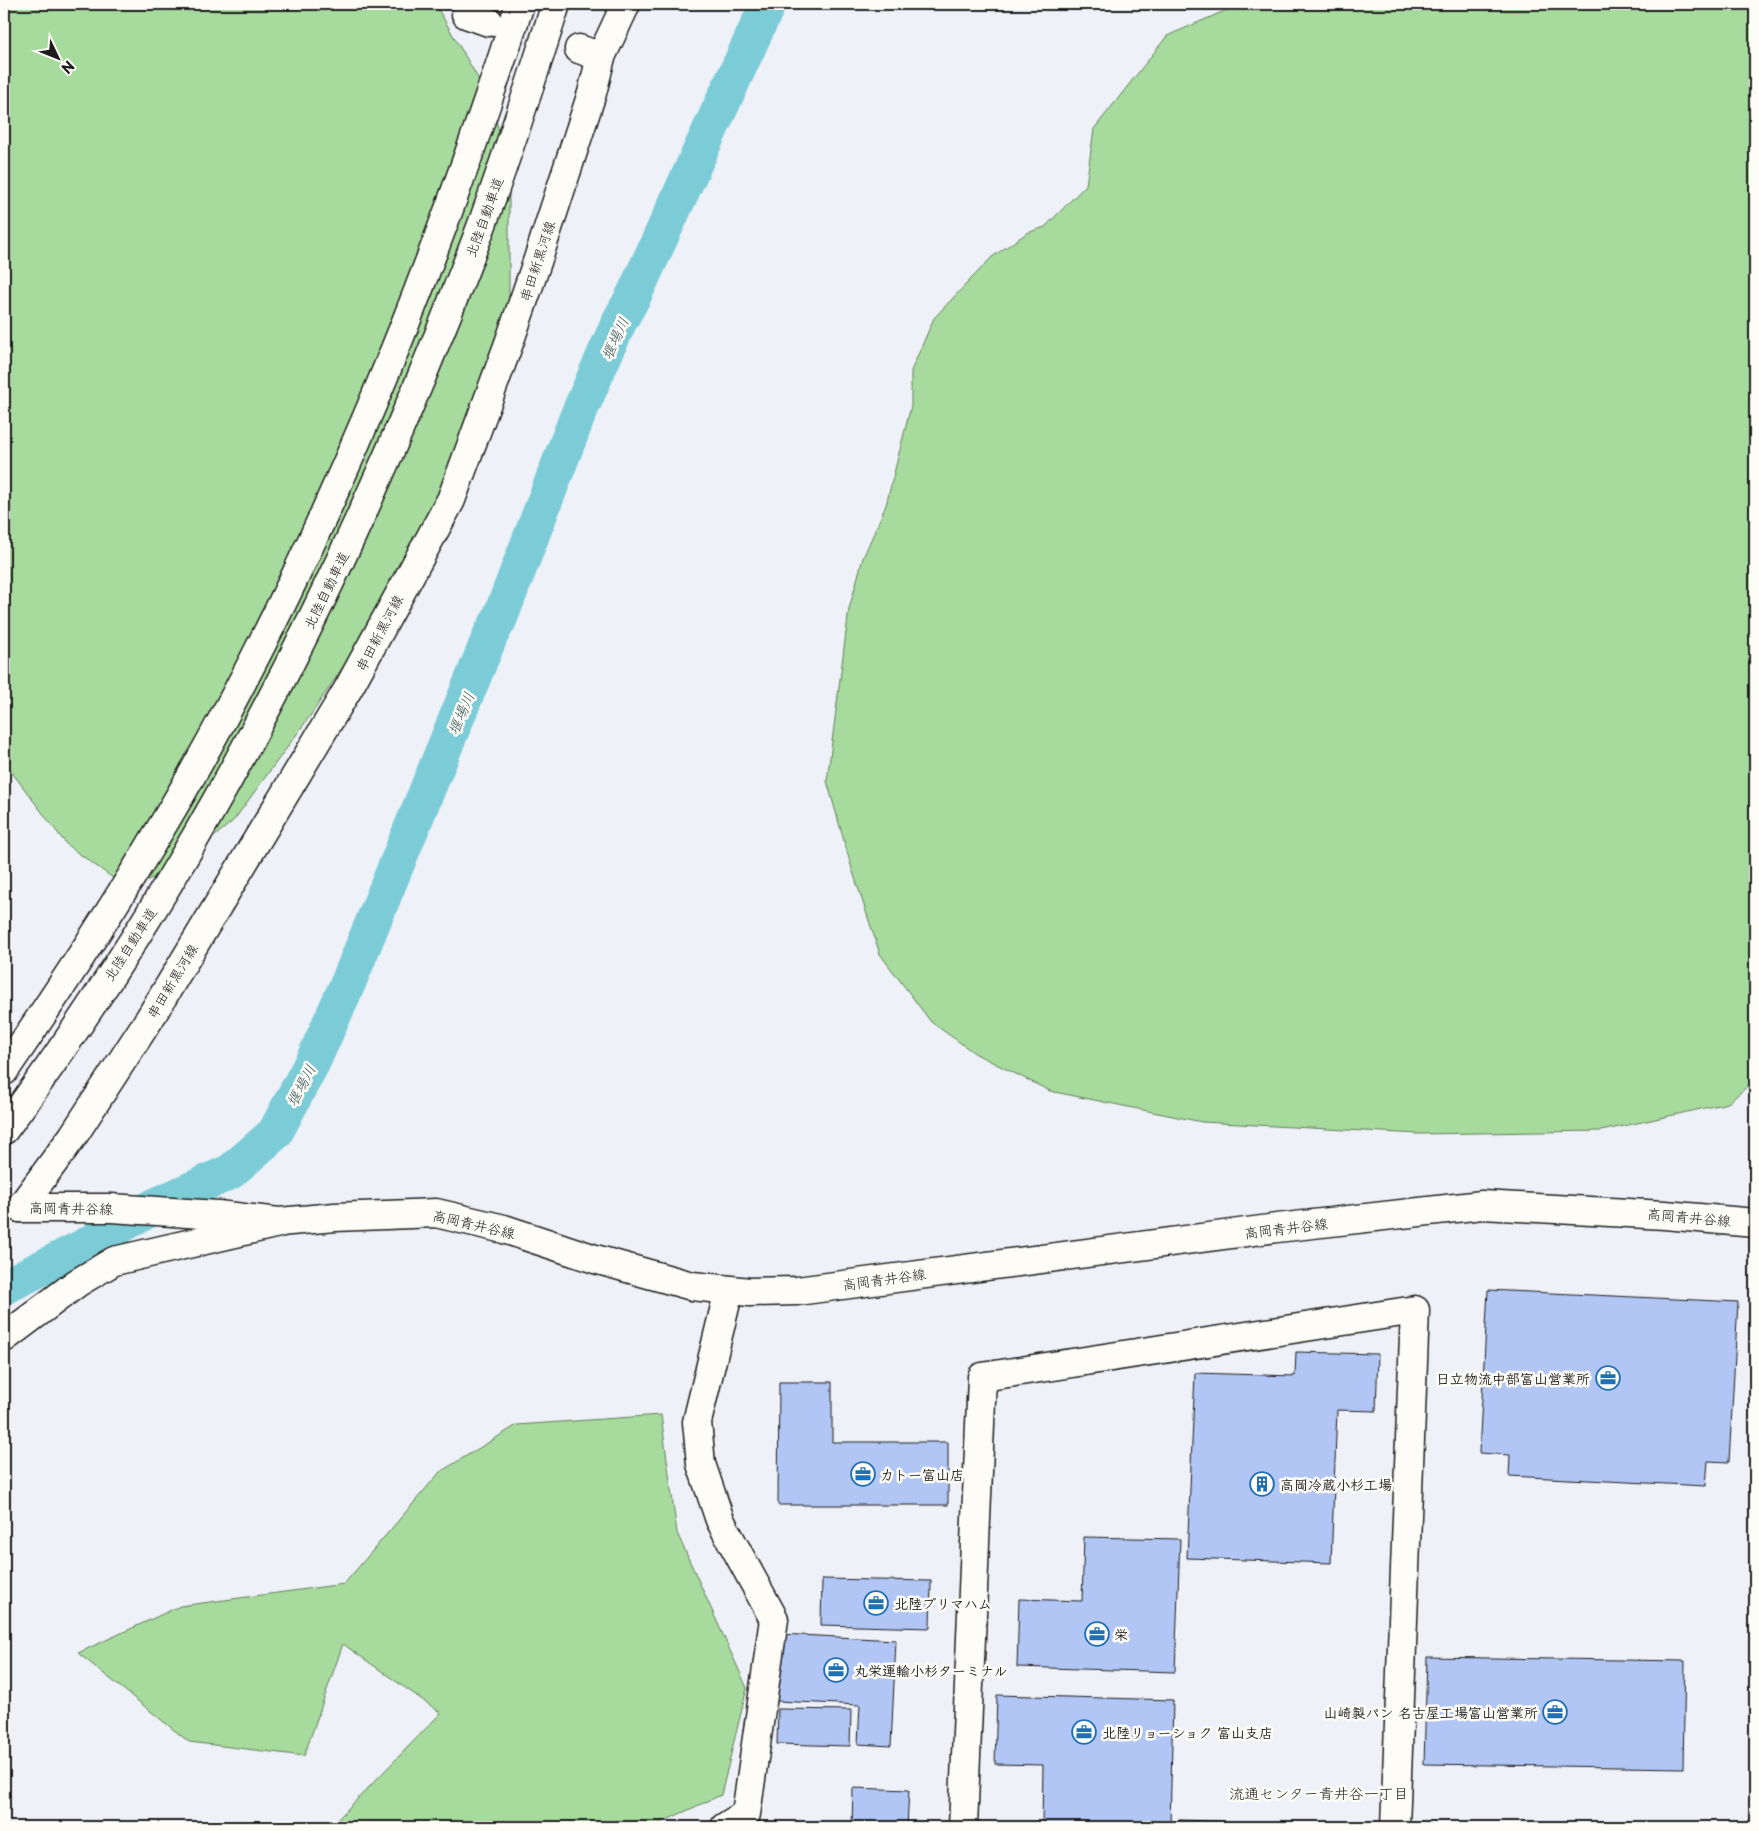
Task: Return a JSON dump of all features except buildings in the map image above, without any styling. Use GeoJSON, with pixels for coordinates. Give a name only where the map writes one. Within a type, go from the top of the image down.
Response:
{"type":"FeatureCollection","features":[{"type":"Feature","properties":{"kind":"main road"},"geometry":{"type":"LineString","coordinates":[[4,1071],[74,968],[181,794],[240,686],[294,576],[348,463],[398,344],[487,106],[520,4]]}},
{"type":"Feature","properties":{"kind":"main road","name":"北陸自動車道"},"geometry":{"type":"LineString","coordinates":[[4,1130],[86,1012],[200,830],[273,697],[328,588],[383,470],[439,335],[478,235],[519,119],[556,4]]}},
{"type":"Feature","properties":{"kind":"main road","name":"串田新黒河線"},"geometry":{"type":"LineString","coordinates":[[20,1208],[73,1136],[150,1018],[348,689],[451,500],[509,343],[589,102],[590,53],[626,4]]}},
{"type":"Feature","properties":{"kind":"main road","name":"高岡青井谷線"},"geometry":{"type":"LineString","coordinates":[[20,1208],[111,1208],[218,1215],[279,1222],[336,1217],[436,1213],[504,1229],[596,1259],[692,1286],[770,1292],[797,1291],[1277,1228],[1482,1205],[1665,1215],[1755,1223]]}},
{"type":"Feature","properties":{"kind":"main road"},"geometry":{"type":"LineString","coordinates":[[4,1338],[77,1283],[114,1262],[279,1222]]}},
{"type":"Feature","properties":{"kind":"main road"},"geometry":{"type":"LineString","coordinates":[[725,1827],[746,1814],[774,1619],[720,1520],[701,1464],[697,1422],[729,1290]]}},
{"type":"Feature","properties":{"kind":"main road"},"geometry":{"type":"LineString","coordinates":[[963,1827],[982,1377],[1415,1310],[1396,1827]]}},
{"type":"Feature","properties":{"kind":"green space"},"geometry":{"type":"Polygon","coordinates":[[[4,4],[435,4],[493,104],[509,183],[509,318],[427,542],[310,716],[234,820],[176,869],[127,888],[67,845],[4,762],[4,4]]]}},
{"type":"Feature","properties":{"kind":"green space"},"geometry":{"type":"Polygon","coordinates":[[[1248,4],[1755,4],[1755,1080],[1728,1103],[1601,1131],[1418,1134],[1202,1122],[1050,1091],[976,1054],[931,1022],[880,954],[852,869],[827,781],[849,609],[863,558],[886,505],[911,406],[911,371],[934,318],[992,257],[1027,233],[1045,227],[1086,185],[1094,129],[1167,36],[1229,9],[1248,4]]]}},
{"type":"Feature","properties":{"kind":"green space"},"geometry":{"type":"Polygon","coordinates":[[[661,1415],[677,1533],[747,1688],[721,1795],[651,1827],[368,1827],[336,1821],[441,1713],[343,1644],[304,1756],[189,1742],[78,1653],[180,1606],[344,1584],[440,1472],[517,1425],[661,1415]]]}},
{"type":"Feature","properties":{"kind":"waterway","name":"堰場川"},"geometry":{"type":"LineString","coordinates":[[4,1287],[83,1247],[155,1206],[230,1172],[275,1133],[314,1059],[348,983],[491,634],[499,620],[578,415],[619,322],[634,295],[768,4]]}},
{"type":"Feature","properties":{"kind":"tunnel"},"geometry":{"type":"LineString","coordinates":[[489,22],[579,49]]}},
{"type":"Feature","properties":{"kind":"place","name":"日立物流中部富山営業所"},"geometry":{"type":"Point","coordinates":[1608,1378]}},
{"type":"Feature","properties":{"kind":"place","name":"カトー富山店"},"geometry":{"type":"Point","coordinates":[863,1474]}},
{"type":"Feature","properties":{"kind":"place","name":"高岡冷蔵小杉工場"},"geometry":{"type":"Point","coordinates":[1262,1484]}},
{"type":"Feature","properties":{"kind":"place","name":"北陸プリマハム"},"geometry":{"type":"Point","coordinates":[876,1603]}},
{"type":"Feature","properties":{"kind":"place","name":"栄"},"geometry":{"type":"Point","coordinates":[1097,1634]}},
{"type":"Feature","properties":{"kind":"place","name":"丸栄運輸小杉ターミナル"},"geometry":{"type":"Point","coordinates":[836,1670]}},
{"type":"Feature","properties":{"kind":"place","name":"山崎製パン 名古屋工場富山営業所"},"geometry":{"type":"Point","coordinates":[1555,1712]}},
{"type":"Feature","properties":{"kind":"place","name":"北陸リョーショク 富山支店"},"geometry":{"type":"Point","coordinates":[1084,1732]}},
{"type":"Feature","properties":{"kind":"district","name":"流通センター青井谷一丁目"},"geometry":{"type":"Point","coordinates":[1319,1792]}}]}
